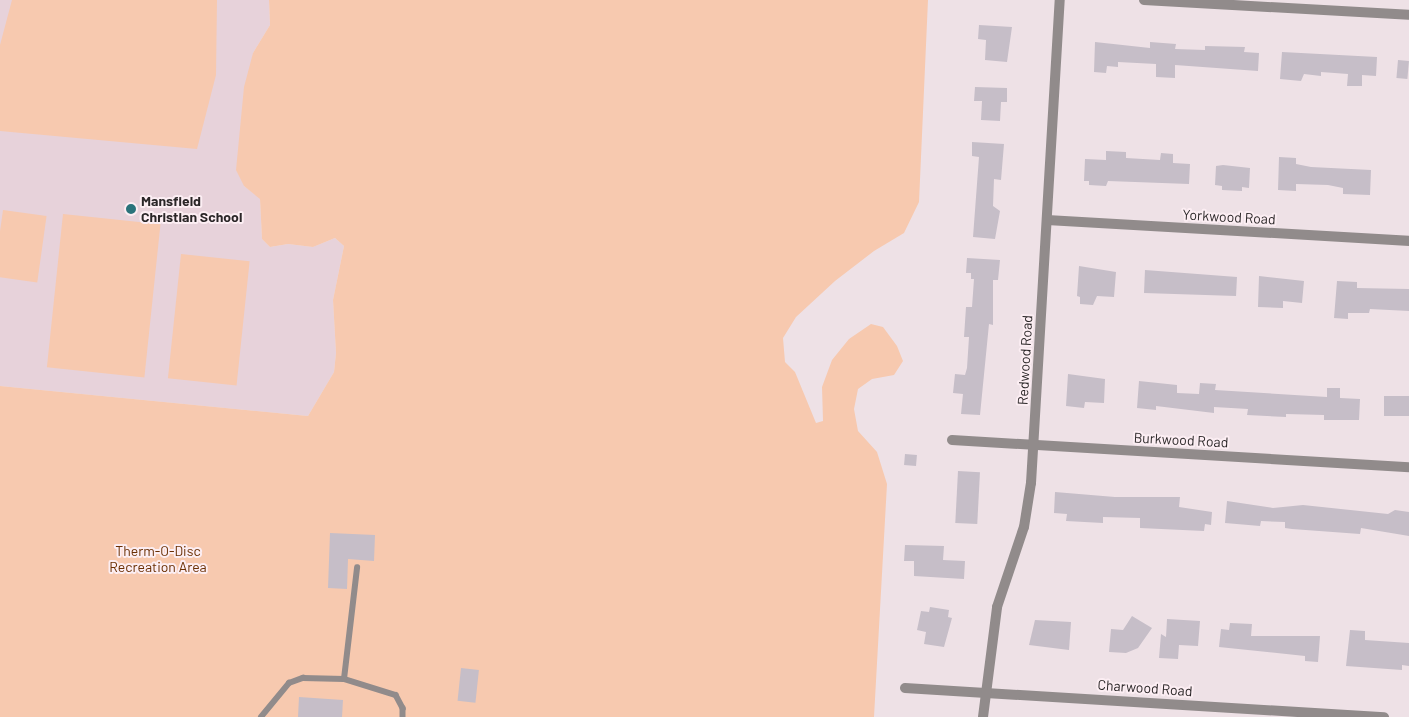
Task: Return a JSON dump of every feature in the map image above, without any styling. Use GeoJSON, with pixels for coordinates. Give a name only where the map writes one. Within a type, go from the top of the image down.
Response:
{"type":"FeatureCollection","features":[{"type":"Feature","properties":{"kind":"street","name":"Redwood Road"},"geometry":{"type":"LineString","coordinates":[[983,717],[997,607],[1024,527],[1034,446],[1060,0]]}},
{"type":"Feature","properties":{"kind":"street"},"geometry":{"type":"LineString","coordinates":[[1144,0],[1409,15]]}},
{"type":"Feature","properties":{"kind":"street","name":"Yorkwood Road"},"geometry":{"type":"LineString","coordinates":[[1047,220],[1409,241]]}},
{"type":"Feature","properties":{"kind":"street","name":"Burkwood Road"},"geometry":{"type":"LineString","coordinates":[[952,440],[1409,467]]}},
{"type":"Feature","properties":{"kind":"street","name":"Charwood Road"},"geometry":{"type":"LineString","coordinates":[[905,688],[985,691],[1211,712],[1384,717]]}},
{"type":"Feature","properties":{"kind":"lane"},"geometry":{"type":"LineString","coordinates":[[344,679],[357,568]]}},
{"type":"Feature","properties":{"kind":"lane"},"geometry":{"type":"LineString","coordinates":[[261,717],[290,684],[302,678],[344,679],[396,695],[403,708],[403,717]]}},
{"type":"Feature","properties":{"kind":"shaded area","name":"Mansfield Christian School"},"geometry":{"type":"Polygon","coordinates":[[[0,0],[269,0],[270,25],[253,53],[244,186],[260,198],[262,239],[270,247],[288,244],[313,247],[335,238],[344,246],[333,300],[336,353],[334,372],[308,416],[0,386],[0,0]]]}},
{"type":"Feature","properties":{"kind":"green space"},"geometry":{"type":"Polygon","coordinates":[[[12,0],[217,0],[216,75],[197,149],[0,131],[0,45],[12,0]]]}},
{"type":"Feature","properties":{"kind":"green space","name":"Therm-O-Disc Recreation Area"},"geometry":{"type":"Polygon","coordinates":[[[269,0],[928,0],[919,202],[904,233],[874,251],[835,281],[796,317],[783,338],[785,362],[795,372],[816,423],[823,421],[822,387],[832,360],[849,339],[871,324],[883,327],[897,346],[903,361],[894,375],[872,379],[858,389],[854,409],[858,431],[877,452],[887,484],[874,717],[0,717],[0,386],[308,416],[334,372],[336,353],[333,300],[344,246],[335,238],[313,247],[288,244],[270,247],[262,239],[260,199],[244,186],[236,170],[244,87],[253,53],[270,25],[269,0]]]}},
{"type":"Feature","properties":{"kind":"green space"},"geometry":{"type":"Polygon","coordinates":[[[3,210],[47,216],[37,282],[0,277],[0,231],[3,210]]]}},
{"type":"Feature","properties":{"kind":"green space"},"geometry":{"type":"Polygon","coordinates":[[[63,214],[160,224],[144,377],[47,367],[63,214]]]}},
{"type":"Feature","properties":{"kind":"green space"},"geometry":{"type":"Polygon","coordinates":[[[181,254],[250,261],[237,386],[168,378],[181,254]]]}},
{"type":"Feature","properties":{"kind":"building"},"geometry":{"type":"Polygon","coordinates":[[[979,25],[1012,27],[1007,62],[985,60],[986,40],[978,39],[979,25]]]}},
{"type":"Feature","properties":{"kind":"building"},"geometry":{"type":"Polygon","coordinates":[[[1095,42],[1150,48],[1150,42],[1176,44],[1175,49],[1205,50],[1205,46],[1245,47],[1244,52],[1259,53],[1258,71],[1175,65],[1175,78],[1156,77],[1156,64],[1118,62],[1118,67],[1107,66],[1106,73],[1094,72],[1095,42]]]}},
{"type":"Feature","properties":{"kind":"building"},"geometry":{"type":"Polygon","coordinates":[[[1282,52],[1377,57],[1376,76],[1362,75],[1362,86],[1347,86],[1348,74],[1321,72],[1321,76],[1304,74],[1301,81],[1280,79],[1282,52]]]}},
{"type":"Feature","properties":{"kind":"building"},"geometry":{"type":"Polygon","coordinates":[[[1398,60],[1409,61],[1407,79],[1396,78],[1398,60]]]}},
{"type":"Feature","properties":{"kind":"building"},"geometry":{"type":"Polygon","coordinates":[[[975,87],[1007,88],[1007,102],[1001,102],[1000,121],[981,120],[982,101],[974,101],[975,87]]]}},
{"type":"Feature","properties":{"kind":"building"},"geometry":{"type":"Polygon","coordinates":[[[972,142],[1004,144],[1001,180],[994,179],[993,206],[1000,211],[995,239],[973,237],[979,157],[972,156],[972,142]]]}},
{"type":"Feature","properties":{"kind":"building"},"geometry":{"type":"Polygon","coordinates":[[[1106,151],[1126,152],[1126,158],[1160,160],[1161,153],[1173,154],[1173,163],[1190,164],[1189,184],[1108,181],[1106,186],[1089,185],[1089,181],[1084,181],[1085,159],[1106,160],[1106,151]]]}},
{"type":"Feature","properties":{"kind":"building"},"geometry":{"type":"Polygon","coordinates":[[[1279,157],[1296,158],[1296,164],[1311,167],[1371,170],[1370,195],[1343,194],[1343,188],[1328,185],[1296,184],[1296,191],[1278,190],[1279,157]]]}},
{"type":"Feature","properties":{"kind":"building"},"geometry":{"type":"Polygon","coordinates":[[[1216,166],[1250,168],[1249,188],[1242,187],[1242,191],[1222,190],[1222,186],[1215,185],[1216,166]]]}},
{"type":"Feature","properties":{"kind":"building"},"geometry":{"type":"Polygon","coordinates":[[[967,258],[1000,260],[998,280],[993,280],[993,325],[989,324],[980,415],[961,414],[963,394],[953,393],[955,374],[965,375],[967,368],[969,337],[964,337],[966,307],[972,307],[974,279],[971,279],[971,273],[966,273],[967,258]]]}},
{"type":"Feature","properties":{"kind":"building"},"geometry":{"type":"Polygon","coordinates":[[[1079,266],[1116,272],[1114,297],[1097,296],[1093,305],[1080,304],[1080,297],[1077,296],[1079,266]]]}},
{"type":"Feature","properties":{"kind":"building"},"geometry":{"type":"Polygon","coordinates":[[[1145,270],[1237,277],[1236,296],[1144,293],[1145,270]]]}},
{"type":"Feature","properties":{"kind":"building"},"geometry":{"type":"Polygon","coordinates":[[[1259,276],[1304,281],[1302,303],[1283,301],[1283,308],[1258,307],[1259,276]]]}},
{"type":"Feature","properties":{"kind":"building"},"geometry":{"type":"Polygon","coordinates":[[[1337,281],[1357,282],[1357,288],[1409,289],[1409,311],[1370,309],[1369,313],[1348,313],[1348,319],[1334,318],[1337,281]]]}},
{"type":"Feature","properties":{"kind":"building"},"geometry":{"type":"Polygon","coordinates":[[[1068,374],[1105,379],[1104,403],[1085,402],[1084,408],[1066,406],[1068,374]]]}},
{"type":"Feature","properties":{"kind":"building"},"geometry":{"type":"Polygon","coordinates":[[[1139,381],[1177,385],[1177,393],[1199,394],[1200,383],[1216,384],[1215,390],[1327,397],[1327,388],[1340,388],[1340,398],[1360,399],[1359,420],[1324,420],[1324,415],[1286,414],[1286,417],[1247,415],[1248,409],[1214,407],[1214,413],[1156,406],[1156,410],[1137,408],[1139,381]]]}},
{"type":"Feature","properties":{"kind":"building"},"geometry":{"type":"Polygon","coordinates":[[[1384,396],[1409,396],[1409,416],[1384,416],[1384,396]]]}},
{"type":"Feature","properties":{"kind":"building"},"geometry":{"type":"Polygon","coordinates":[[[905,454],[917,455],[916,466],[904,465],[905,454]]]}},
{"type":"Feature","properties":{"kind":"building"},"geometry":{"type":"Polygon","coordinates":[[[958,471],[980,472],[977,524],[955,523],[958,471]]]}},
{"type":"Feature","properties":{"kind":"building"},"geometry":{"type":"Polygon","coordinates":[[[1055,492],[1115,497],[1180,497],[1179,507],[1212,512],[1211,525],[1205,524],[1204,531],[1140,528],[1140,518],[1103,517],[1103,523],[1066,521],[1067,514],[1054,513],[1055,492]]]}},
{"type":"Feature","properties":{"kind":"building"},"geometry":{"type":"Polygon","coordinates":[[[1227,501],[1273,508],[1303,505],[1388,514],[1395,510],[1409,512],[1409,536],[1361,528],[1360,534],[1292,529],[1285,528],[1285,522],[1261,521],[1260,526],[1225,523],[1227,501]]]}},
{"type":"Feature","properties":{"kind":"building"},"geometry":{"type":"Polygon","coordinates":[[[330,533],[375,535],[374,561],[348,559],[347,589],[328,588],[330,533]]]}},
{"type":"Feature","properties":{"kind":"building"},"geometry":{"type":"Polygon","coordinates":[[[905,545],[944,546],[943,560],[965,561],[964,579],[914,576],[914,561],[904,561],[905,545]]]}},
{"type":"Feature","properties":{"kind":"building"},"geometry":{"type":"Polygon","coordinates":[[[930,607],[949,610],[948,617],[952,618],[944,647],[924,644],[926,632],[917,630],[921,611],[929,612],[930,607]]]}},
{"type":"Feature","properties":{"kind":"building"},"geometry":{"type":"Polygon","coordinates":[[[1132,616],[1152,628],[1138,648],[1126,653],[1109,652],[1111,629],[1123,630],[1132,616]]]}},
{"type":"Feature","properties":{"kind":"building"},"geometry":{"type":"Polygon","coordinates":[[[1167,619],[1200,621],[1198,646],[1179,645],[1178,659],[1159,658],[1161,634],[1166,637],[1167,619]]]}},
{"type":"Feature","properties":{"kind":"building"},"geometry":{"type":"Polygon","coordinates":[[[1035,620],[1071,622],[1069,650],[1029,645],[1035,620]]]}},
{"type":"Feature","properties":{"kind":"building"},"geometry":{"type":"Polygon","coordinates":[[[1230,623],[1252,624],[1251,636],[1320,636],[1318,662],[1305,661],[1305,656],[1219,647],[1221,629],[1229,630],[1230,623]]]}},
{"type":"Feature","properties":{"kind":"building"},"geometry":{"type":"Polygon","coordinates":[[[1350,630],[1365,631],[1365,640],[1409,643],[1409,666],[1402,665],[1402,670],[1346,666],[1350,630]]]}},
{"type":"Feature","properties":{"kind":"building"},"geometry":{"type":"Polygon","coordinates":[[[461,668],[479,670],[475,703],[458,701],[461,668]]]}},
{"type":"Feature","properties":{"kind":"building"},"geometry":{"type":"Polygon","coordinates":[[[299,697],[343,700],[342,717],[298,717],[299,697]]]}},
{"type":"Feature","properties":{"kind":"place","name":"Mansfield Christian School"},"geometry":{"type":"Point","coordinates":[131,209]}}]}
